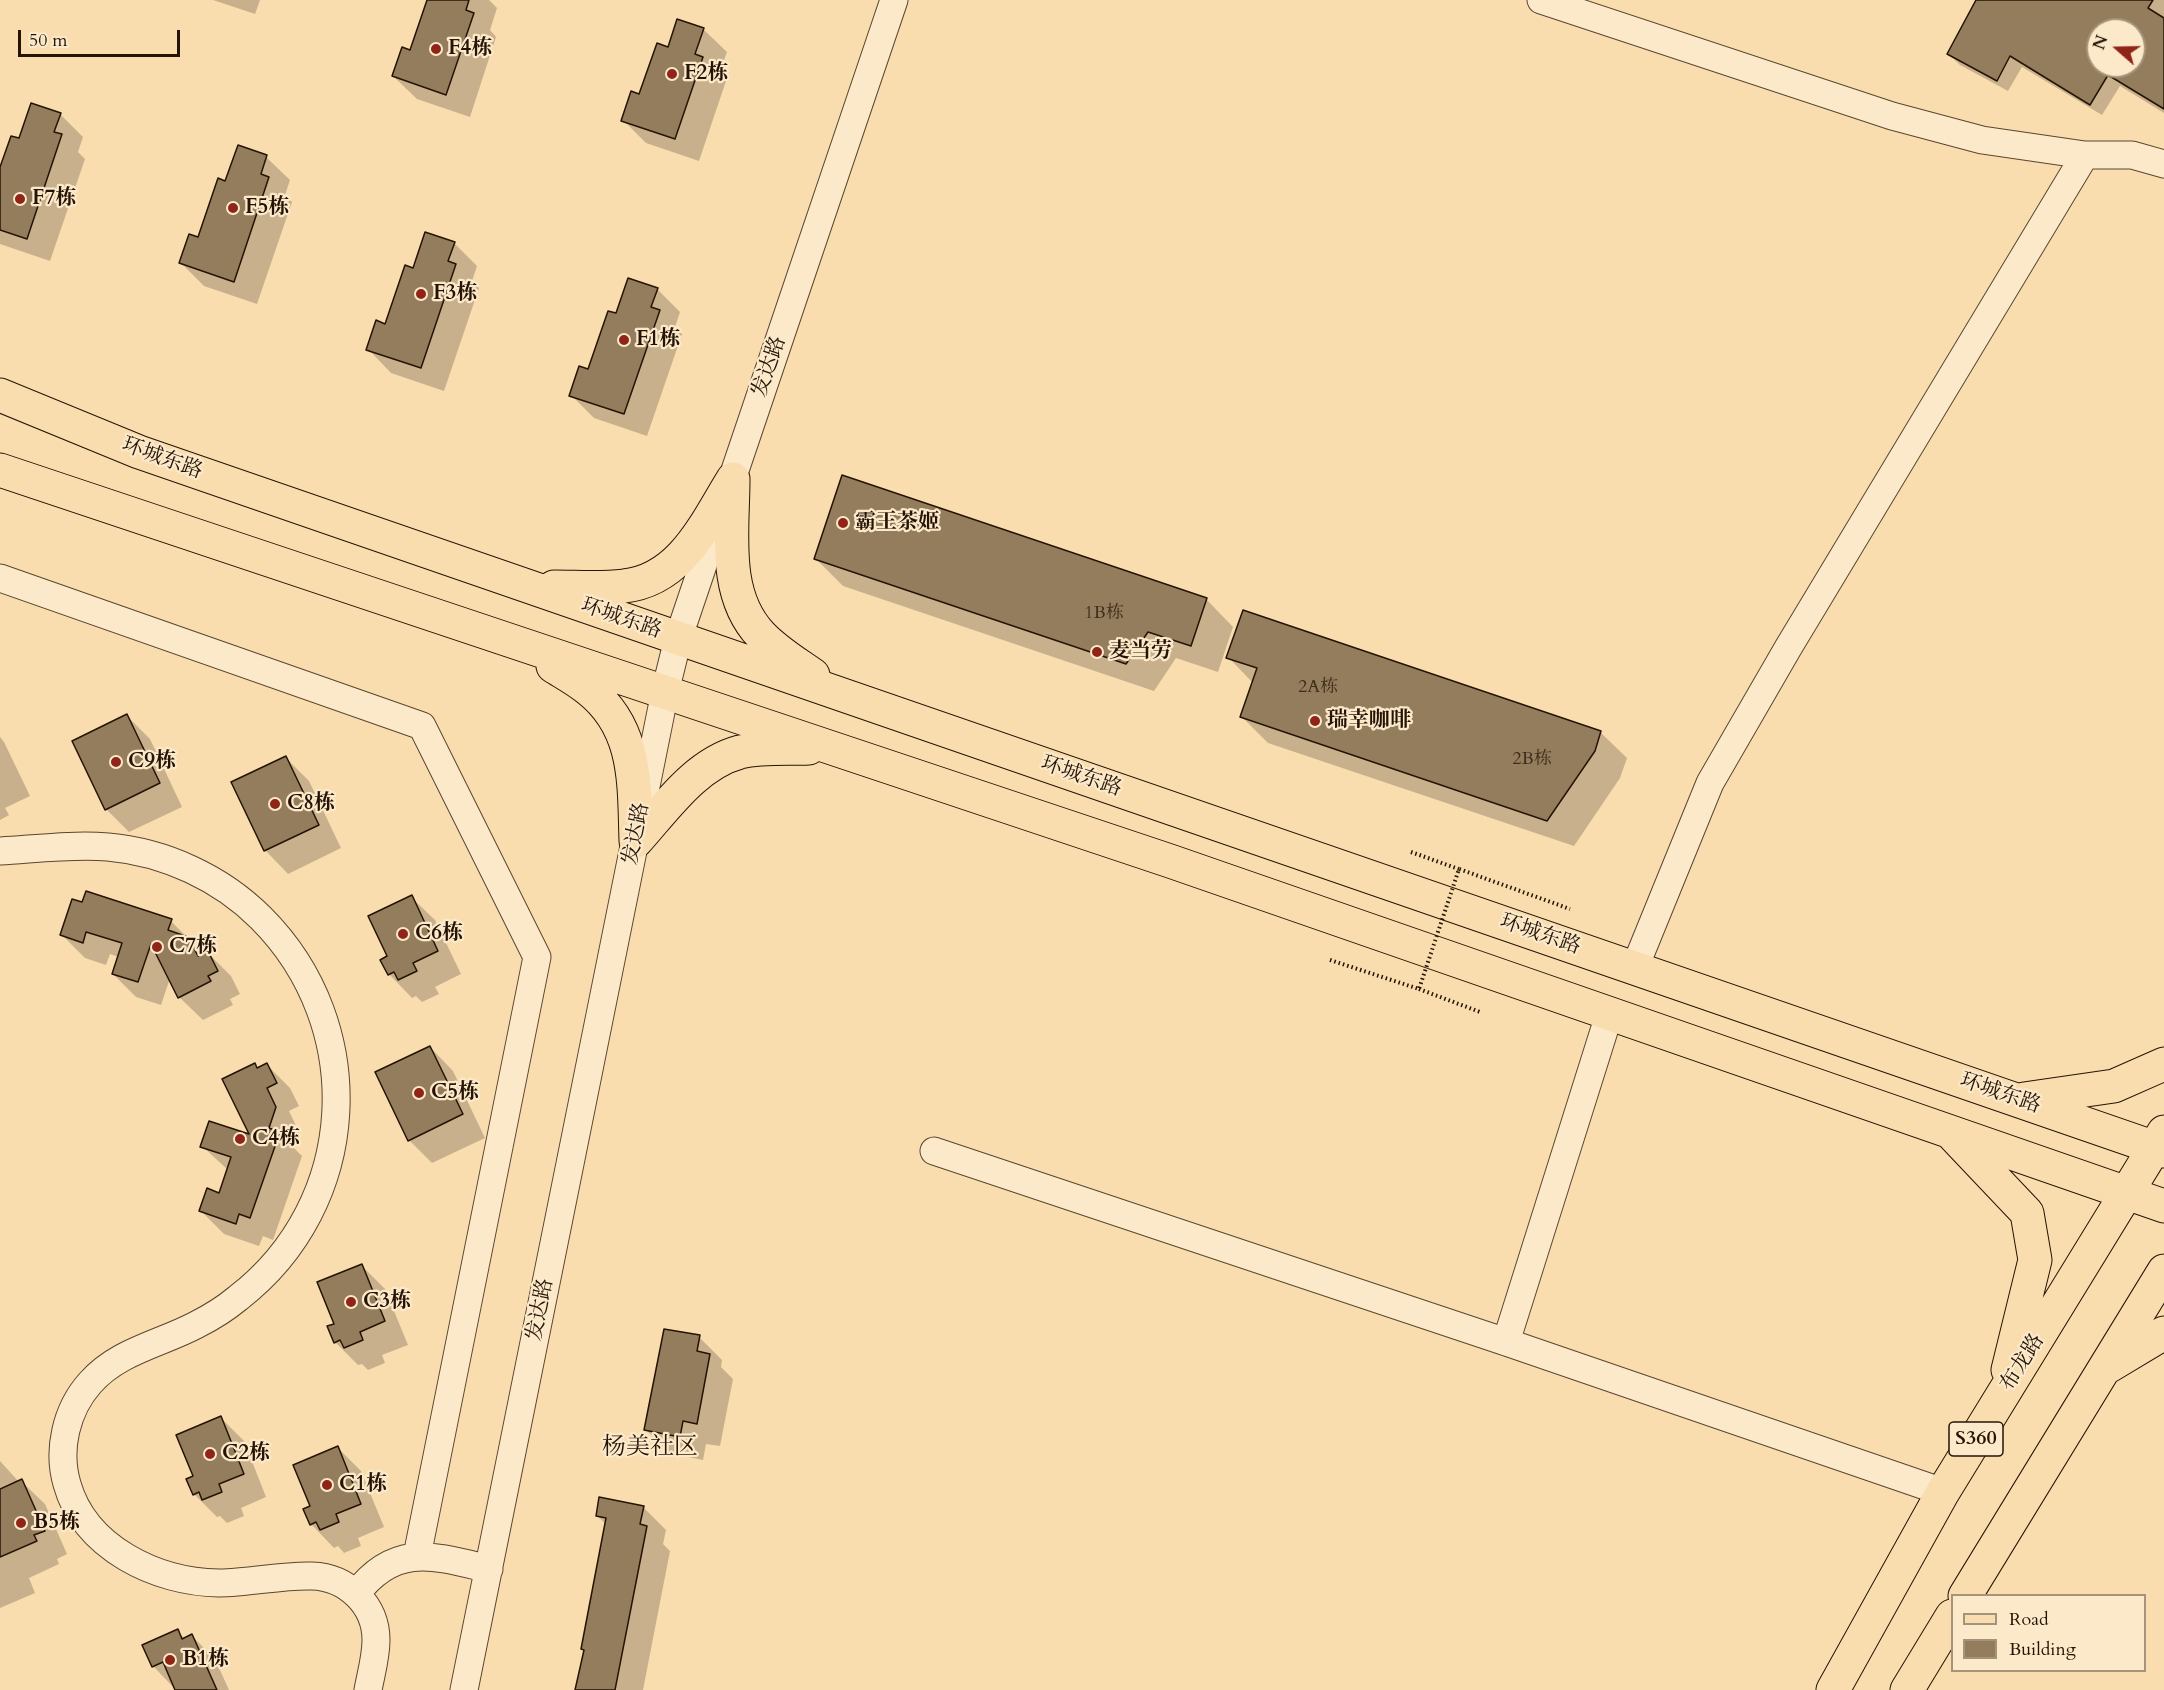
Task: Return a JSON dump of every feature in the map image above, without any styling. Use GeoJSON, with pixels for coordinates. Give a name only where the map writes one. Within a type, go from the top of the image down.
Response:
{"type":"FeatureCollection","features":[{"type":"Feature","properties":{"kind":"main road","name":"环城东路"},"geometry":{"type":"LineString","coordinates":[[0,395],[139,452],[678,639],[2019,1100],[2161,1144]]}},
{"type":"Feature","properties":{"kind":"main road"},"geometry":{"type":"LineString","coordinates":[[0,470],[1170,861],[2164,1206]]}},
{"type":"Feature","properties":{"kind":"main road"},"geometry":{"type":"LineString","coordinates":[[529,587],[625,586],[654,578],[668,570],[690,546],[733,479]]}},
{"type":"Feature","properties":{"kind":"main road"},"geometry":{"type":"LineString","coordinates":[[733,479],[734,577],[743,608],[760,634],[772,645],[842,695]]}},
{"type":"Feature","properties":{"kind":"main road"},"geometry":{"type":"LineString","coordinates":[[516,642],[588,689],[600,700],[619,727],[626,742],[634,774],[636,841]]}},
{"type":"Feature","properties":{"kind":"main road"},"geometry":{"type":"LineString","coordinates":[[636,841],[693,779],[722,759],[757,749],[831,747]]}},
{"type":"Feature","properties":{"kind":"main road"},"geometry":{"type":"LineString","coordinates":[[2019,1100],[2114,1086],[2164,1064]]}},
{"type":"Feature","properties":{"kind":"main road"},"geometry":{"type":"LineString","coordinates":[[1951,1133],[2027,1213],[2035,1260],[2000,1399]]}},
{"type":"Feature","properties":{"kind":"main road","name":"布龙路"},"geometry":{"type":"LineString","coordinates":[[1833,1690],[1943,1491],[2161,1144]]}},
{"type":"Feature","properties":{"kind":"main road"},"geometry":{"type":"LineString","coordinates":[[1966,1594],[2164,1271]]}},
{"type":"Feature","properties":{"kind":"main road"},"geometry":{"type":"LineString","coordinates":[[2104,1368],[2164,1334]]}},
{"type":"Feature","properties":{"kind":"main road"},"geometry":{"type":"LineString","coordinates":[[1907,1690],[1951,1619]]}},
{"type":"Feature","properties":{"kind":"street","name":"发达路"},"geometry":{"type":"LineString","coordinates":[[464,1690],[665,692],[678,639],[894,0]]}},
{"type":"Feature","properties":{"kind":"street"},"geometry":{"type":"LineString","coordinates":[[1541,0],[1892,116],[1982,140],[2085,155],[2132,155],[2164,164]]}},
{"type":"Feature","properties":{"kind":"street"},"geometry":{"type":"LineString","coordinates":[[1635,967],[1710,783],[1788,648],[2085,155]]}},
{"type":"Feature","properties":{"kind":"street"},"geometry":{"type":"LineString","coordinates":[[0,579],[422,726],[537,957],[417,1556]]}},
{"type":"Feature","properties":{"kind":"street"},"geometry":{"type":"LineString","coordinates":[[0,851],[107,847],[156,856],[203,875],[245,903],[280,938],[308,981],[327,1027],[336,1077],[335,1127],[324,1177],[304,1223],[275,1264],[238,1299],[195,1325],[127,1354],[106,1368],[88,1385],[74,1407],[66,1430],[63,1456],[66,1480],[74,1504],[87,1526],[105,1543],[147,1567],[192,1581],[216,1583],[311,1576],[328,1578],[343,1584],[357,1594],[367,1607],[374,1623],[376,1639],[368,1690]]}},
{"type":"Feature","properties":{"kind":"street"},"geometry":{"type":"LineString","coordinates":[[1506,1342],[1609,1015]]}},
{"type":"Feature","properties":{"kind":"street"},"geometry":{"type":"LineString","coordinates":[[934,1151],[1943,1491]]}},
{"type":"Feature","properties":{"kind":"street"},"geometry":{"type":"LineString","coordinates":[[357,1594],[375,1573],[386,1565],[417,1556],[440,1557],[489,1569]]}},
{"type":"Feature","properties":{"kind":"path"},"geometry":{"type":"LineString","coordinates":[[1411,852],[1570,909]]}},
{"type":"Feature","properties":{"kind":"path"},"geometry":{"type":"LineString","coordinates":[[1419,989],[1459,869]]}},
{"type":"Feature","properties":{"kind":"path"},"geometry":{"type":"LineString","coordinates":[[1330,960],[1480,1012]]}},
{"type":"Feature","properties":{"kind":"building","name":"F4栋"},"geometry":{"type":"Polygon","coordinates":[[[427,0],[469,0],[466,10],[474,13],[446,95],[392,76],[402,47],[410,50],[427,0]]]}},
{"type":"Feature","properties":{"kind":"building"},"geometry":{"type":"Polygon","coordinates":[[[1976,0],[2153,0],[2148,8],[2164,18],[2164,109],[2113,78],[2146,78],[2146,18],[2086,18],[2086,78],[2106,78],[2090,105],[2010,56],[1997,81],[1947,54],[1976,0]]]}},
{"type":"Feature","properties":{"kind":"building","name":"F2栋"},"geometry":{"type":"Polygon","coordinates":[[[677,19],[704,28],[695,54],[703,57],[675,139],[621,121],[631,91],[639,94],[657,43],[668,47],[677,19]]]}},
{"type":"Feature","properties":{"kind":"building","name":"F7栋"},"geometry":{"type":"Polygon","coordinates":[[[31,103],[61,113],[54,132],[62,134],[27,239],[0,230],[0,167],[11,136],[19,138],[31,103]]]}},
{"type":"Feature","properties":{"kind":"building","name":"F5栋"},"geometry":{"type":"Polygon","coordinates":[[[238,145],[267,155],[261,174],[269,177],[234,282],[179,263],[189,234],[198,237],[218,178],[225,181],[238,145]]]}},
{"type":"Feature","properties":{"kind":"building","name":"F3栋"},"geometry":{"type":"Polygon","coordinates":[[[425,232],[455,242],[448,261],[456,264],[421,368],[366,350],[376,320],[385,324],[405,265],[413,268],[425,232]]]}},
{"type":"Feature","properties":{"kind":"building","name":"F1栋"},"geometry":{"type":"Polygon","coordinates":[[[628,278],[658,288],[651,307],[660,310],[624,414],[569,396],[579,366],[588,369],[608,311],[616,313],[628,278]]]}},
{"type":"Feature","properties":{"kind":"building"},"geometry":{"type":"Polygon","coordinates":[[[842,475],[1207,598],[1191,646],[1148,632],[1126,664],[814,559],[842,475]]]}},
{"type":"Feature","properties":{"kind":"building"},"geometry":{"type":"Polygon","coordinates":[[[1243,610],[1601,731],[1595,751],[1547,821],[1240,717],[1257,668],[1226,658],[1243,610]]]}},
{"type":"Feature","properties":{"kind":"building","name":"C9栋"},"geometry":{"type":"Polygon","coordinates":[[[127,714],[160,783],[105,810],[72,741],[127,714]]]}},
{"type":"Feature","properties":{"kind":"building","name":"C8栋"},"geometry":{"type":"Polygon","coordinates":[[[286,756],[319,825],[264,851],[231,782],[286,756]]]}},
{"type":"Feature","properties":{"kind":"building","name":"C7栋"},"geometry":{"type":"Polygon","coordinates":[[[86,891],[172,919],[168,930],[188,937],[198,956],[208,951],[218,971],[208,976],[211,981],[178,998],[151,944],[138,982],[112,974],[122,943],[86,932],[83,943],[60,935],[72,899],[82,902],[86,891]]]}},
{"type":"Feature","properties":{"kind":"building","name":"C6栋"},"geometry":{"type":"Polygon","coordinates":[[[412,895],[438,951],[413,963],[417,971],[398,980],[394,972],[388,975],[380,960],[387,956],[368,916],[412,895]]]}},
{"type":"Feature","properties":{"kind":"building","name":"C5栋"},"geometry":{"type":"Polygon","coordinates":[[[430,1046],[463,1114],[408,1141],[375,1072],[430,1046]]]}},
{"type":"Feature","properties":{"kind":"building","name":"C4栋"},"geometry":{"type":"Polygon","coordinates":[[[255,1063],[257,1068],[267,1063],[277,1083],[267,1088],[276,1107],[269,1128],[280,1132],[250,1218],[239,1214],[236,1224],[199,1211],[207,1188],[219,1193],[231,1157],[200,1147],[209,1121],[249,1134],[222,1079],[255,1063]]]}},
{"type":"Feature","properties":{"kind":"building","name":"C3栋"},"geometry":{"type":"Polygon","coordinates":[[[362,1264],[385,1321],[360,1332],[363,1340],[344,1348],[340,1340],[334,1343],[327,1326],[334,1324],[317,1282],[362,1264]]]}},
{"type":"Feature","properties":{"kind":"building"},"geometry":{"type":"Polygon","coordinates":[[[664,1329],[700,1335],[697,1351],[710,1354],[697,1424],[683,1421],[680,1437],[644,1430],[664,1329]]]}},
{"type":"Feature","properties":{"kind":"building","name":"C2栋"},"geometry":{"type":"Polygon","coordinates":[[[221,1416],[244,1474],[219,1484],[222,1492],[202,1500],[199,1492],[193,1495],[186,1479],[193,1476],[176,1435],[221,1416]]]}},
{"type":"Feature","properties":{"kind":"building","name":"C1栋"},"geometry":{"type":"Polygon","coordinates":[[[338,1446],[361,1504],[336,1514],[339,1522],[320,1530],[316,1522],[310,1525],[303,1509],[310,1506],[293,1465],[338,1446]]]}},
{"type":"Feature","properties":{"kind":"building","name":"B5栋"},"geometry":{"type":"Polygon","coordinates":[[[22,1479],[45,1531],[34,1535],[37,1541],[0,1557],[0,1489],[22,1479]]]}},
{"type":"Feature","properties":{"kind":"building"},"geometry":{"type":"Polygon","coordinates":[[[599,1497],[644,1506],[640,1524],[647,1526],[615,1690],[575,1690],[606,1518],[596,1516],[599,1497]]]}},
{"type":"Feature","properties":{"kind":"building","name":"B1栋"},"geometry":{"type":"Polygon","coordinates":[[[178,1629],[182,1639],[192,1634],[217,1690],[175,1690],[163,1662],[152,1667],[142,1645],[178,1629]]]}},
{"type":"Feature","properties":{"kind":"place","name":"F4栋"},"geometry":{"type":"Point","coordinates":[436,49]}},
{"type":"Feature","properties":{"kind":"place","name":"F2栋"},"geometry":{"type":"Point","coordinates":[672,74]}},
{"type":"Feature","properties":{"kind":"place","name":"F7栋"},"geometry":{"type":"Point","coordinates":[20,199]}},
{"type":"Feature","properties":{"kind":"place","name":"F5栋"},"geometry":{"type":"Point","coordinates":[233,208]}},
{"type":"Feature","properties":{"kind":"place","name":"F3栋"},"geometry":{"type":"Point","coordinates":[421,294]}},
{"type":"Feature","properties":{"kind":"place","name":"F1栋"},"geometry":{"type":"Point","coordinates":[624,340]}},
{"type":"Feature","properties":{"kind":"place","name":"霸王茶姬"},"geometry":{"type":"Point","coordinates":[843,523]}},
{"type":"Feature","properties":{"kind":"place","name":"麦当劳"},"geometry":{"type":"Point","coordinates":[1097,652]}},
{"type":"Feature","properties":{"kind":"place","name":"瑞幸咖啡"},"geometry":{"type":"Point","coordinates":[1315,721]}},
{"type":"Feature","properties":{"kind":"place","name":"C9栋"},"geometry":{"type":"Point","coordinates":[116,762]}},
{"type":"Feature","properties":{"kind":"place","name":"C8栋"},"geometry":{"type":"Point","coordinates":[275,804]}},
{"type":"Feature","properties":{"kind":"place","name":"C6栋"},"geometry":{"type":"Point","coordinates":[403,934]}},
{"type":"Feature","properties":{"kind":"place","name":"C7栋"},"geometry":{"type":"Point","coordinates":[157,947]}},
{"type":"Feature","properties":{"kind":"place","name":"C5栋"},"geometry":{"type":"Point","coordinates":[419,1093]}},
{"type":"Feature","properties":{"kind":"place","name":"C4栋"},"geometry":{"type":"Point","coordinates":[240,1139]}},
{"type":"Feature","properties":{"kind":"place","name":"C3栋"},"geometry":{"type":"Point","coordinates":[351,1302]}},
{"type":"Feature","properties":{"kind":"place","name":"C2栋"},"geometry":{"type":"Point","coordinates":[210,1454]}},
{"type":"Feature","properties":{"kind":"place","name":"C1栋"},"geometry":{"type":"Point","coordinates":[327,1485]}},
{"type":"Feature","properties":{"kind":"place","name":"B5栋"},"geometry":{"type":"Point","coordinates":[21,1523]}},
{"type":"Feature","properties":{"kind":"place","name":"B1栋"},"geometry":{"type":"Point","coordinates":[170,1660]}},
{"type":"Feature","properties":{"kind":"district","name":"杨美社区"},"geometry":{"type":"Point","coordinates":[650,1448]}}]}
